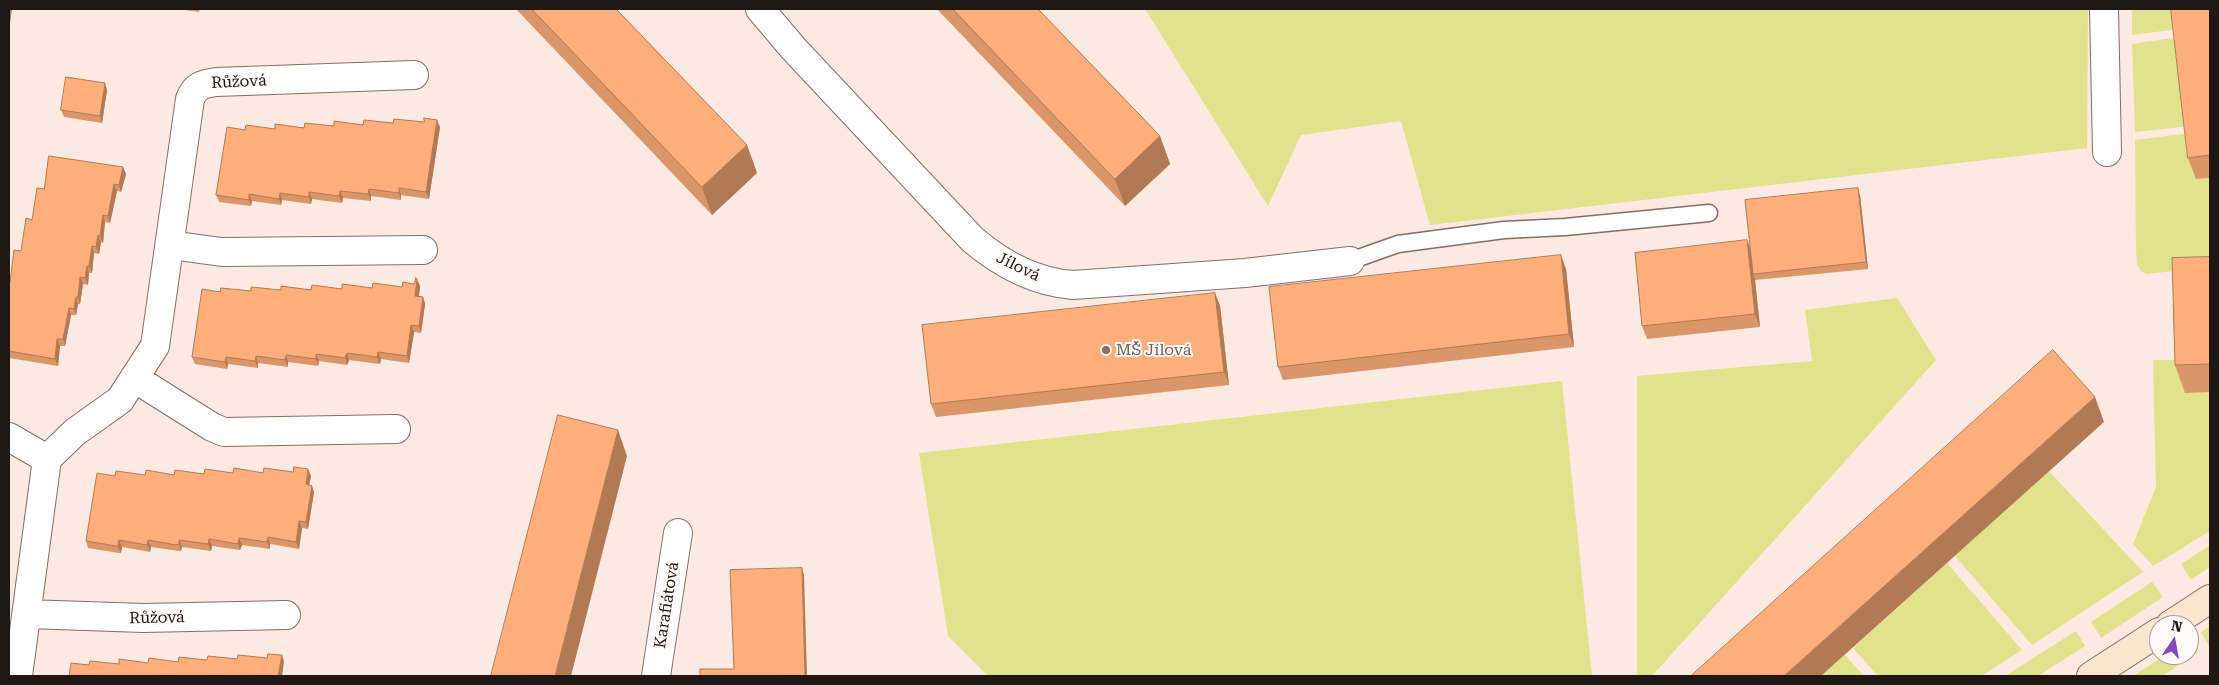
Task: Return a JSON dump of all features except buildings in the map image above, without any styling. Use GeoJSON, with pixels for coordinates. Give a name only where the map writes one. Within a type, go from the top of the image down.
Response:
{"type":"FeatureCollection","features":[{"type":"Feature","properties":{"kind":"street","name":"Jílová"},"geometry":{"type":"LineString","coordinates":[[760,9],[972,239],[1014,269],[1055,283],[1073,285],[1245,273],[1350,261]]}},
{"type":"Feature","properties":{"kind":"street"},"geometry":{"type":"LineString","coordinates":[[2104,9],[2107,152]]}},
{"type":"Feature","properties":{"kind":"street","name":"Růžová"},"geometry":{"type":"LineString","coordinates":[[47,459],[75,432],[120,400],[155,346],[193,90],[202,84],[414,75]]}},
{"type":"Feature","properties":{"kind":"street"},"geometry":{"type":"LineString","coordinates":[[170,245],[222,252],[423,250]]}},
{"type":"Feature","properties":{"kind":"street"},"geometry":{"type":"LineString","coordinates":[[134,378],[212,427],[224,432],[396,429]]}},
{"type":"Feature","properties":{"kind":"street"},"geometry":{"type":"LineString","coordinates":[[9,437],[47,459],[18,676]]}},
{"type":"Feature","properties":{"kind":"street","name":"Karafiátová"},"geometry":{"type":"LineString","coordinates":[[656,676],[678,533]]}},
{"type":"Feature","properties":{"kind":"street"},"geometry":{"type":"LineString","coordinates":[[2185,615],[2210,599]]}},
{"type":"Feature","properties":{"kind":"street","name":"Růžová"},"geometry":{"type":"LineString","coordinates":[[27,614],[143,618],[286,615]]}},
{"type":"Feature","properties":{"kind":"street"},"geometry":{"type":"LineString","coordinates":[[2091,676],[2149,638]]}},
{"type":"Feature","properties":{"kind":"lane"},"geometry":{"type":"LineString","coordinates":[[1350,261],[1398,244],[1494,231],[1565,227],[1709,213]]}},
{"type":"Feature","properties":{"kind":"green space"},"geometry":{"type":"Polygon","coordinates":[[[1145,9],[2088,9],[2087,148],[1430,225],[1401,121],[1301,135],[1268,206],[1145,9]]]}},
{"type":"Feature","properties":{"kind":"green space"},"geometry":{"type":"Polygon","coordinates":[[[2132,9],[2176,9],[2179,29],[2132,35],[2132,9]]]}},
{"type":"Feature","properties":{"kind":"green space"},"geometry":{"type":"Polygon","coordinates":[[[2180,37],[2190,126],[2135,132],[2132,44],[2180,37]]]}},
{"type":"Feature","properties":{"kind":"green space"},"geometry":{"type":"Polygon","coordinates":[[[2191,133],[2196,179],[2210,178],[2210,267],[2147,274],[2142,272],[2137,264],[2135,140],[2191,133]]]}},
{"type":"Feature","properties":{"kind":"green space"},"geometry":{"type":"Polygon","coordinates":[[[1897,298],[1936,360],[1652,676],[1637,676],[1637,376],[1812,361],[1805,310],[1897,298]]]}},
{"type":"Feature","properties":{"kind":"green space"},"geometry":{"type":"Polygon","coordinates":[[[2153,360],[2184,360],[2210,392],[2210,531],[2153,566],[2133,544],[2156,487],[2153,360]]]}},
{"type":"Feature","properties":{"kind":"green space"},"geometry":{"type":"Polygon","coordinates":[[[1562,381],[1592,676],[988,676],[948,636],[919,453],[1562,381]]]}},
{"type":"Feature","properties":{"kind":"green space"},"geometry":{"type":"Polygon","coordinates":[[[2049,471],[2143,572],[2032,645],[1955,556],[2049,471]]]}},
{"type":"Feature","properties":{"kind":"green space"},"geometry":{"type":"Polygon","coordinates":[[[2210,545],[2210,567],[2191,580],[2181,564],[2210,545]]]}},
{"type":"Feature","properties":{"kind":"green space"},"geometry":{"type":"Polygon","coordinates":[[[1947,563],[2022,650],[1981,676],[1878,676],[1853,648],[1947,563]]]}},
{"type":"Feature","properties":{"kind":"green space"},"geometry":{"type":"Polygon","coordinates":[[[2152,582],[2163,597],[2101,638],[2091,622],[2152,582]]]}},
{"type":"Feature","properties":{"kind":"green space"},"geometry":{"type":"Polygon","coordinates":[[[2210,626],[2210,645],[2209,646],[2201,632],[2210,626]]]}},
{"type":"Feature","properties":{"kind":"green space"},"geometry":{"type":"Polygon","coordinates":[[[2076,631],[2085,646],[2038,676],[2005,676],[2076,631]]]}},
{"type":"Feature","properties":{"kind":"green space"},"geometry":{"type":"Polygon","coordinates":[[[1845,655],[1864,676],[1821,676],[1845,655]]]}},
{"type":"Feature","properties":{"kind":"green space"},"geometry":{"type":"Polygon","coordinates":[[[2150,665],[2179,665],[2162,676],[2133,676],[2150,665]]]}},
{"type":"Feature","properties":{"kind":"place","name":"MŠ Jílová"},"geometry":{"type":"Point","coordinates":[1106,350]}}]}
